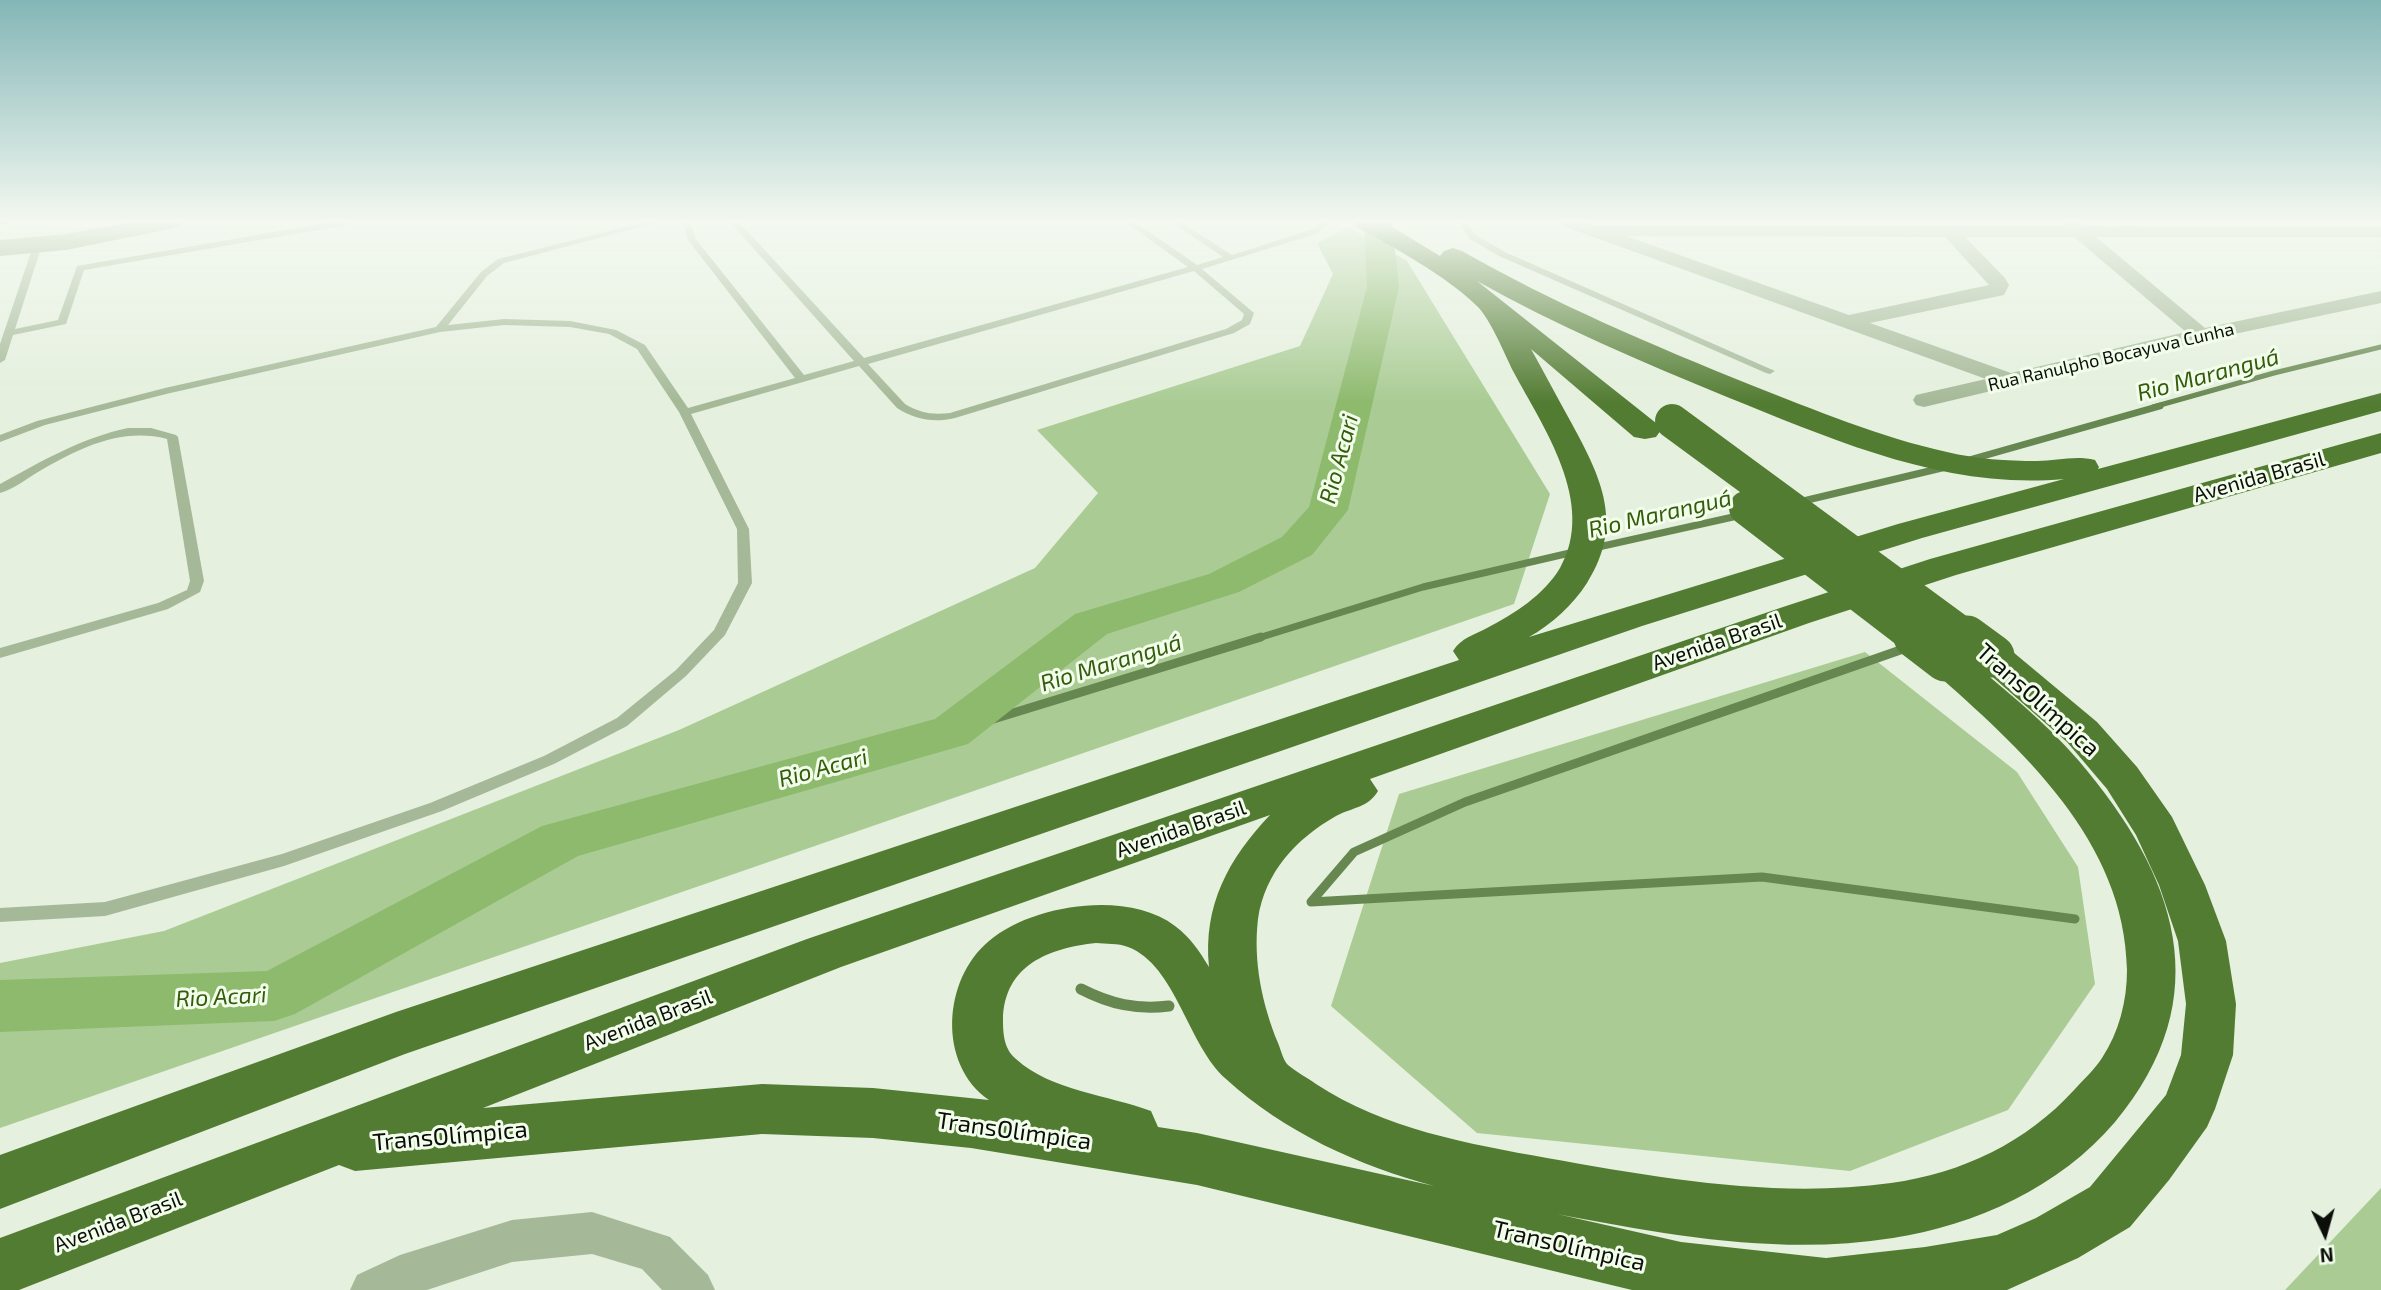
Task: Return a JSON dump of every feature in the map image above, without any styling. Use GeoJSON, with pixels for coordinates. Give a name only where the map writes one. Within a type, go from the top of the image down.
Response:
{"type":"FeatureCollection","features":[{"type":"Feature","properties":{"kind":"highway","name":"TransOlímpica"},"geometry":{"type":"LineString","coordinates":[[302,1150],[762,1109],[873,1113],[971,1123],[1197,1159],[1681,1272],[1826,1288],[1926,1277],[1998,1264],[2057,1238],[2110,1207],[2188,1109],[2207,1055],[2211,1004],[2202,941],[2182,885],[2156,829],[2122,778],[2081,732],[1969,658],[1489,302],[1471,282]]}},
{"type":"Feature","properties":{"kind":"highway","name":"TransOlímpica"},"geometry":{"type":"LineString","coordinates":[[1197,1159],[1141,1132],[1021,1090],[995,1075],[981,1049],[978,1023],[983,987],[1000,961],[1029,939],[1065,927],[1112,924],[1143,931],[1168,950],[1239,1058],[1322,1116],[1434,1160],[1513,1179],[1694,1210],[1793,1217],[1867,1214],[1936,1202],[2000,1177],[2055,1146],[2097,1106],[2131,1059],[2150,1014],[2155,966],[2147,926],[2130,874],[2104,824],[2053,761],[2016,722],[1969,658],[1658,426],[1477,282]]}},
{"type":"Feature","properties":{"kind":"highway"},"geometry":{"type":"LineString","coordinates":[[1492,282],[1627,346],[1865,440],[1963,464],[2037,470],[2075,468],[2258,424],[2381,402]]}},
{"type":"Feature","properties":{"kind":"highway"},"geometry":{"type":"LineString","coordinates":[[1356,711],[1392,688],[1490,643],[1530,618],[1570,584],[1582,566],[1588,548],[1592,530],[1584,480],[1516,347],[1489,302]]}},
{"type":"Feature","properties":{"kind":"highway","name":"Avenida Brasil"},"geometry":{"type":"LineString","coordinates":[[0,1182],[396,1035],[1629,617],[1910,531],[2381,402]]}},
{"type":"Feature","properties":{"kind":"highway","name":"Avenida Brasil"},"geometry":{"type":"LineString","coordinates":[[0,1268],[302,1150],[824,953],[1796,615],[1943,567],[2381,443]]}},
{"type":"Feature","properties":{"kind":"highway"},"geometry":{"type":"LineString","coordinates":[[1268,1080],[1249,1039],[1237,1000],[1230,942],[1236,904],[1254,862],[1282,831],[1320,805],[1776,634],[1796,615]]}},
{"type":"Feature","properties":{"kind":"highway"},"geometry":{"type":"LineString","coordinates":[[0,1286],[102,1227]]}},
{"type":"Feature","properties":{"kind":"street"},"geometry":{"type":"LineString","coordinates":[[1740,282],[2010,380]]}},
{"type":"Feature","properties":{"kind":"street"},"geometry":{"type":"LineString","coordinates":[[1850,321],[1997,290],[1997,282]]}},
{"type":"Feature","properties":{"kind":"street"},"geometry":{"type":"LineString","coordinates":[[2139,282],[2201,335]]}},
{"type":"Feature","properties":{"kind":"street","name":"Rua Ranulpho Bocayuva Cunha"},"geometry":{"type":"LineString","coordinates":[[1924,400],[2201,335],[2381,297]]}},
{"type":"Feature","properties":{"kind":"street"},"geometry":{"type":"LineString","coordinates":[[372,1290],[400,1277],[512,1241],[592,1233],[655,1252],[693,1290]]}},
{"type":"Feature","properties":{"kind":"lane"},"geometry":{"type":"LineString","coordinates":[[0,360],[10,332],[20,282]]}},
{"type":"Feature","properties":{"kind":"lane"},"geometry":{"type":"LineString","coordinates":[[10,332],[62,322],[75,282]]}},
{"type":"Feature","properties":{"kind":"lane"},"geometry":{"type":"LineString","coordinates":[[440,329],[477,282]]}},
{"type":"Feature","properties":{"kind":"lane"},"geometry":{"type":"LineString","coordinates":[[726,282],[802,378]]}},
{"type":"Feature","properties":{"kind":"lane"},"geometry":{"type":"LineString","coordinates":[[788,282],[901,406],[916,416],[933,419],[951,416],[1242,326],[1250,317],[1249,313],[1212,282]]}},
{"type":"Feature","properties":{"kind":"lane"},"geometry":{"type":"LineString","coordinates":[[685,412],[1140,282]]}},
{"type":"Feature","properties":{"kind":"lane"},"geometry":{"type":"LineString","coordinates":[[1564,282],[1770,371]]}},
{"type":"Feature","properties":{"kind":"lane"},"geometry":{"type":"LineString","coordinates":[[0,439],[41,424],[165,391],[440,329],[504,322],[570,324],[612,332],[641,347],[685,412],[743,529],[745,583],[720,632],[681,673],[622,722],[550,760],[436,807],[284,860],[105,909],[0,915]]}},
{"type":"Feature","properties":{"kind":"lane"},"geometry":{"type":"LineString","coordinates":[[0,489],[95,440],[154,430],[172,437],[197,581],[193,592],[163,606],[0,653]]}},
{"type":"Feature","properties":{"kind":"green space"},"geometry":{"type":"Polygon","coordinates":[[[1329,282],[1420,282],[1550,494],[1514,604],[0,1128],[0,963],[164,931],[679,730],[1035,568],[1098,493],[1037,430],[1300,346],[1329,282]]]}},
{"type":"Feature","properties":{"kind":"green space"},"geometry":{"type":"Polygon","coordinates":[[[1865,652],[2017,772],[2078,867],[2095,984],[2008,1110],[1850,1171],[1477,1133],[1331,1006],[1399,794],[1865,652]]]}},
{"type":"Feature","properties":{"kind":"green space"},"geometry":{"type":"Polygon","coordinates":[[[2381,1188],[2381,1290],[2285,1290],[2381,1188]]]}},
{"type":"Feature","properties":{"kind":"waterway","name":"Rio Acari"},"geometry":{"type":"LineString","coordinates":[[0,1006],[274,996],[561,840],[951,732],[1091,624],[1224,583],[1297,546],[1328,510],[1383,282]]}},
{"type":"Feature","properties":{"kind":"waterway","name":"Rio Maranguá"},"geometry":{"type":"LineString","coordinates":[[2153,407],[2381,347]]}},
{"type":"Feature","properties":{"kind":"waterway","name":"Rio Maranguá"},"geometry":{"type":"LineString","coordinates":[[1969,460],[2160,406]]}},
{"type":"Feature","properties":{"kind":"waterway","name":"Rio Maranguá"},"geometry":{"type":"LineString","coordinates":[[1799,502],[1946,467]]}},
{"type":"Feature","properties":{"kind":"waterway","name":"Rio Maranguá"},"geometry":{"type":"LineString","coordinates":[[1594,548],[1742,515]]}},
{"type":"Feature","properties":{"kind":"waterway","name":"Rio Maranguá"},"geometry":{"type":"LineString","coordinates":[[1255,639],[1423,587],[1574,552]]}},
{"type":"Feature","properties":{"kind":"waterway","name":"Rio Maranguá"},"geometry":{"type":"LineString","coordinates":[[951,732],[1261,637]]}},
{"type":"Feature","properties":{"kind":"waterway"},"geometry":{"type":"LineString","coordinates":[[1909,647],[1465,802],[1354,852],[1311,902],[1762,877],[2075,919]]}},
{"type":"Feature","properties":{"kind":"waterway"},"geometry":{"type":"LineString","coordinates":[[1081,989],[1124,1005],[1169,1006]]}}]}
